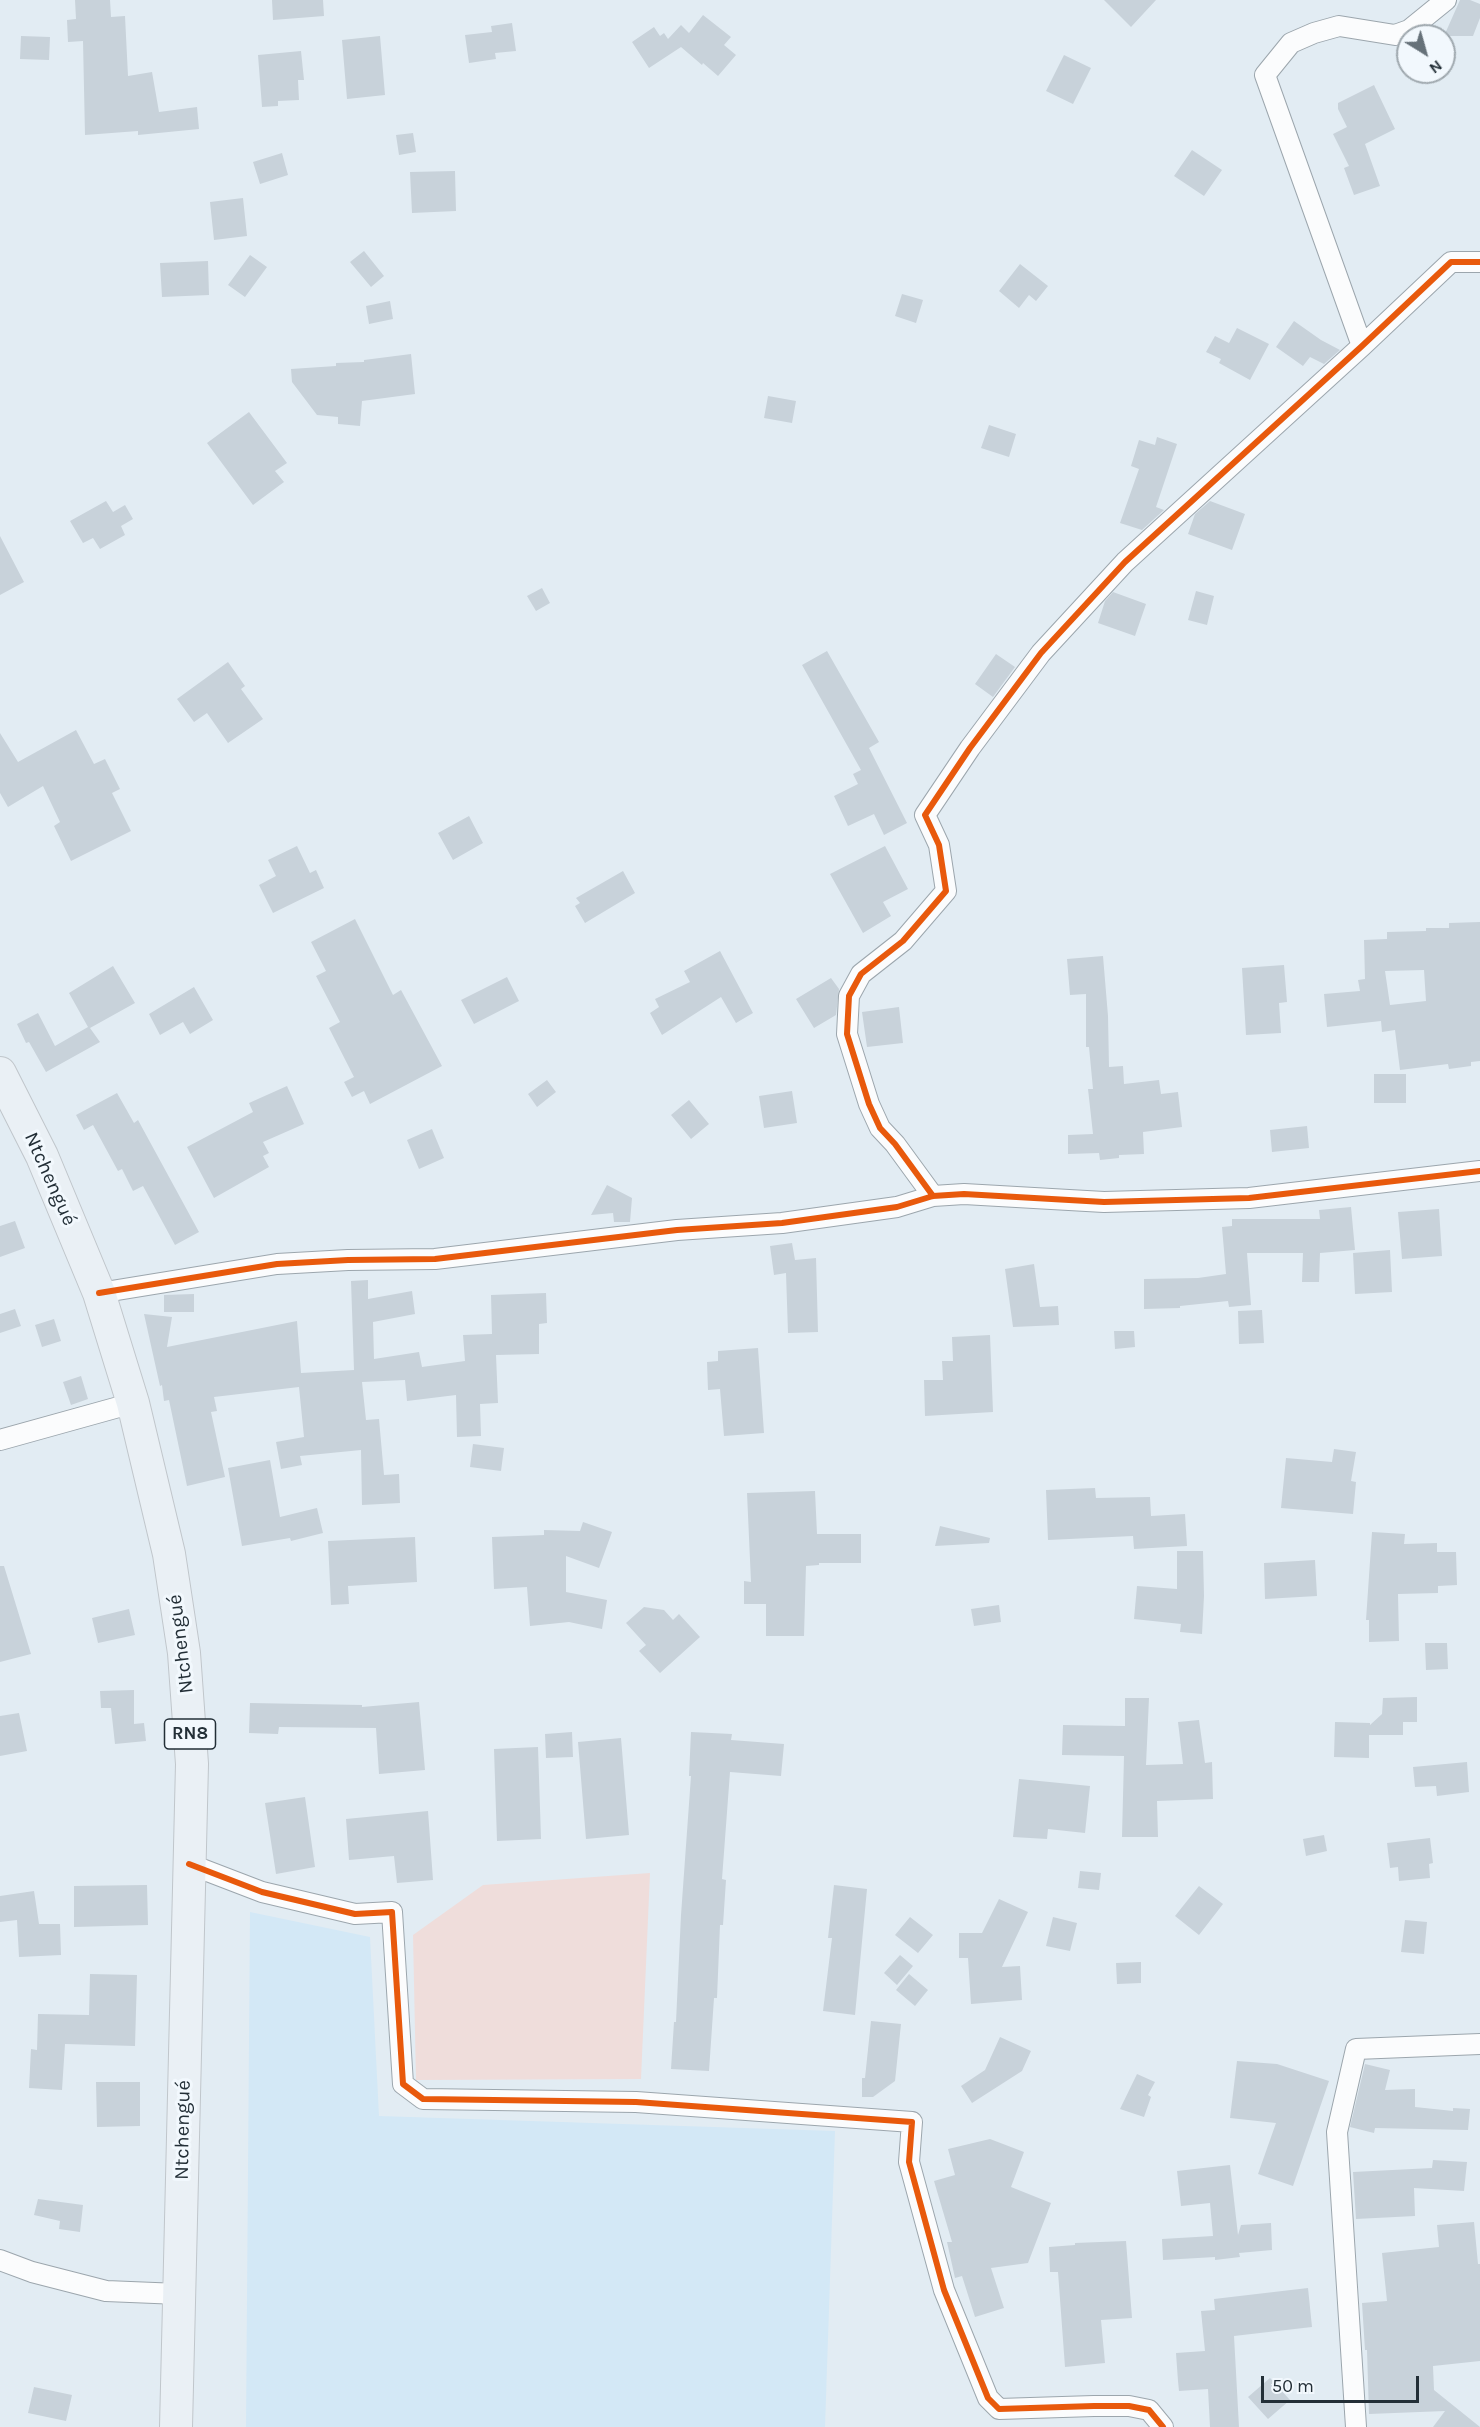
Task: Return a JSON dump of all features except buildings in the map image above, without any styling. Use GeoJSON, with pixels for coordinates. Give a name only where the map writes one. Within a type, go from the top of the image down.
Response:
{"type":"FeatureCollection","features":[{"type":"Feature","properties":{"kind":"main road","name":"Ntchengué"},"geometry":{"type":"LineString","coordinates":[[0,1073],[42,1156],[99,1293],[133,1403],[169,1554],[184,1653],[192,1764],[176,2427]]}},
{"type":"Feature","properties":{"kind":"street"},"geometry":{"type":"LineString","coordinates":[[1362,346],[1265,75],[1291,43],[1314,33],[1339,26],[1395,35],[1409,30],[1446,0]]}},
{"type":"Feature","properties":{"kind":"street"},"geometry":{"type":"LineString","coordinates":[[933,1196],[895,1144],[880,1128],[869,1104],[846,1034],[849,996],[861,974],[903,941],[946,891],[939,845],[925,814],[970,748],[1041,653],[1125,562],[1451,262],[1480,262]]}},
{"type":"Feature","properties":{"kind":"street"},"geometry":{"type":"LineString","coordinates":[[99,1293],[277,1264],[435,1259],[677,1230],[782,1223],[897,1207],[933,1196],[964,1194],[1104,1202],[1249,1198],[1480,1171]]}},
{"type":"Feature","properties":{"kind":"street"},"geometry":{"type":"LineString","coordinates":[[0,1440],[133,1403]]}},
{"type":"Feature","properties":{"kind":"street"},"geometry":{"type":"LineString","coordinates":[[189,1864],[262,1892],[355,1914],[392,1912],[403,2084],[423,2099],[636,2102],[912,2122],[909,2162],[944,2290],[998,2418],[1129,2406],[1149,2410],[1163,2427]]}},
{"type":"Feature","properties":{"kind":"street"},"geometry":{"type":"LineString","coordinates":[[1356,2427],[1337,2132],[1356,2049],[1480,2044]]}},
{"type":"Feature","properties":{"kind":"street"},"geometry":{"type":"LineString","coordinates":[[0,2260],[32,2272],[106,2291],[179,2294]]}},
{"type":"Feature","properties":{"kind":"shaded area"},"geometry":{"type":"Polygon","coordinates":[[[650,1873],[641,2079],[416,2080],[413,1935],[483,1885],[650,1873]]]}},
{"type":"Feature","properties":{"kind":"shaded area"},"geometry":{"type":"Polygon","coordinates":[[[250,1912],[370,1937],[379,2116],[835,2131],[825,2427],[246,2427],[250,1912]]]}},
{"type":"Feature","properties":{"kind":"cycle path"},"geometry":{"type":"LineString","coordinates":[[933,1196],[895,1144],[880,1128],[869,1104],[847,1034],[849,996],[861,974],[903,941],[946,891],[939,845],[925,815],[970,748],[1041,653],[1125,562],[1451,262],[1480,262]]}},
{"type":"Feature","properties":{"kind":"cycle path"},"geometry":{"type":"LineString","coordinates":[[99,1293],[277,1264],[435,1259],[677,1230],[782,1223],[897,1207],[933,1196],[964,1194],[1104,1202],[1249,1198],[1480,1171]]}},
{"type":"Feature","properties":{"kind":"cycle path"},"geometry":{"type":"LineString","coordinates":[[189,1864],[262,1892],[355,1914],[392,1912],[403,2084],[423,2099],[636,2102],[912,2122],[909,2162],[944,2290],[988,2398],[999,2409],[1129,2406],[1149,2410],[1163,2427]]}}]}
